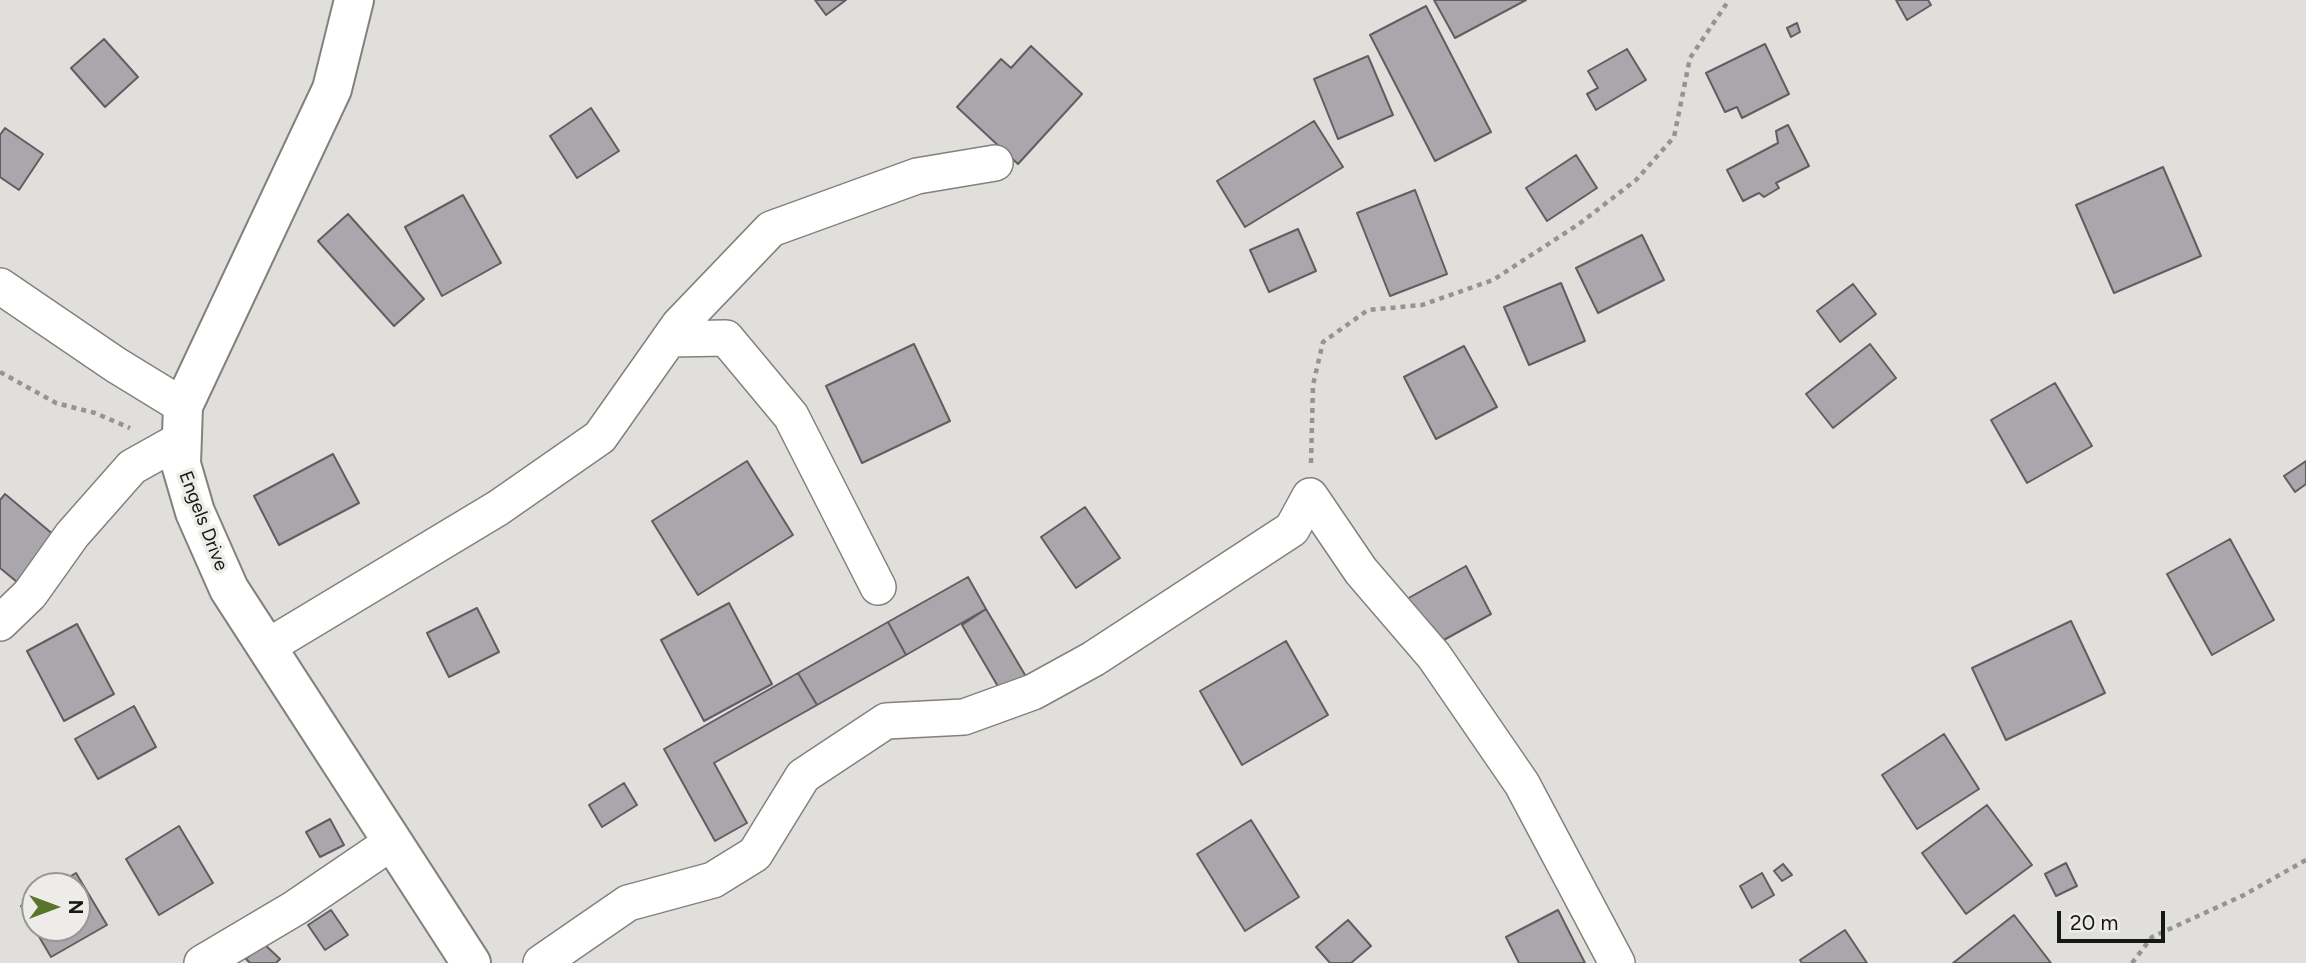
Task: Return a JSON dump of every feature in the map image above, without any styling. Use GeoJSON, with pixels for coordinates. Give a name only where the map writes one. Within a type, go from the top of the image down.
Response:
{"type":"FeatureCollection","features":[{"type":"Feature","properties":{"kind":"street","name":"Engels Drive"},"geometry":{"type":"LineString","coordinates":[[354,0],[331,89],[182,422],[181,464],[195,512],[229,589],[471,963]]}},
{"type":"Feature","properties":{"kind":"street"},"geometry":{"type":"LineString","coordinates":[[267,647],[498,508],[600,437],[679,325],[771,229],[917,176],[995,163]]}},
{"type":"Feature","properties":{"kind":"street"},"geometry":{"type":"LineString","coordinates":[[0,286],[116,365],[182,422],[132,467],[72,534],[30,594],[0,623]]}},
{"type":"Feature","properties":{"kind":"street"},"geometry":{"type":"LineString","coordinates":[[669,339],[726,338],[792,416],[878,587]]}},
{"type":"Feature","properties":{"kind":"street"},"geometry":{"type":"LineString","coordinates":[[541,963],[628,903],[713,880],[755,854],[803,776],[886,720],[964,717],[1032,692],[1093,659],[1292,529],[1310,496],[1361,571],[1434,656],[1522,783],[1617,963]]}},
{"type":"Feature","properties":{"kind":"street"},"geometry":{"type":"LineString","coordinates":[[202,963],[295,908],[392,842]]}},
{"type":"Feature","properties":{"kind":"path"},"geometry":{"type":"LineString","coordinates":[[1310,496],[1313,384],[1323,342],[1368,310],[1422,305],[1493,279],[1579,224],[1636,180],[1674,137],[1690,58],[1728,0]]}},
{"type":"Feature","properties":{"kind":"path"},"geometry":{"type":"LineString","coordinates":[[0,372],[56,402],[95,413],[135,430],[182,422]]}},
{"type":"Feature","properties":{"kind":"path"},"geometry":{"type":"LineString","coordinates":[[2132,963],[2152,937],[2244,894],[2306,860]]}},
{"type":"Feature","properties":{"kind":"building"},"geometry":{"type":"Polygon","coordinates":[[[815,0],[846,0],[826,15],[815,0]]]}},
{"type":"Feature","properties":{"kind":"building"},"geometry":{"type":"Polygon","coordinates":[[[1434,0],[1526,0],[1455,38],[1434,0]]]}},
{"type":"Feature","properties":{"kind":"building"},"geometry":{"type":"Polygon","coordinates":[[[1896,0],[1928,0],[1931,5],[1907,20],[1896,0]]]}},
{"type":"Feature","properties":{"kind":"building"},"geometry":{"type":"Polygon","coordinates":[[[1426,6],[1491,132],[1435,161],[1370,35],[1426,6]]]}},
{"type":"Feature","properties":{"kind":"building"},"geometry":{"type":"Polygon","coordinates":[[[1797,23],[1800,32],[1791,37],[1787,28],[1797,23]]]}},
{"type":"Feature","properties":{"kind":"building"},"geometry":{"type":"Polygon","coordinates":[[[104,39],[138,77],[105,107],[71,68],[104,39]]]}},
{"type":"Feature","properties":{"kind":"building"},"geometry":{"type":"Polygon","coordinates":[[[1765,44],[1789,94],[1742,118],[1737,107],[1725,112],[1706,73],[1765,44]]]}},
{"type":"Feature","properties":{"kind":"building"},"geometry":{"type":"Polygon","coordinates":[[[1031,46],[1082,94],[1018,164],[957,107],[1001,59],[1011,68],[1031,46]]]}},
{"type":"Feature","properties":{"kind":"building"},"geometry":{"type":"Polygon","coordinates":[[[1627,49],[1646,80],[1596,110],[1587,94],[1598,88],[1588,71],[1627,49]]]}},
{"type":"Feature","properties":{"kind":"building"},"geometry":{"type":"Polygon","coordinates":[[[1368,56],[1393,115],[1338,139],[1314,79],[1368,56]]]}},
{"type":"Feature","properties":{"kind":"building"},"geometry":{"type":"Polygon","coordinates":[[[591,108],[619,151],[577,178],[550,136],[591,108]]]}},
{"type":"Feature","properties":{"kind":"building"},"geometry":{"type":"Polygon","coordinates":[[[1314,121],[1343,167],[1245,227],[1217,181],[1314,121]]]}},
{"type":"Feature","properties":{"kind":"building"},"geometry":{"type":"Polygon","coordinates":[[[1788,125],[1809,166],[1776,183],[1779,188],[1764,197],[1759,193],[1743,201],[1727,170],[1778,143],[1776,131],[1788,125]]]}},
{"type":"Feature","properties":{"kind":"building"},"geometry":{"type":"Polygon","coordinates":[[[5,128],[43,154],[19,190],[0,177],[0,135],[5,128]]]}},
{"type":"Feature","properties":{"kind":"building"},"geometry":{"type":"Polygon","coordinates":[[[1576,155],[1597,188],[1547,221],[1526,188],[1576,155]]]}},
{"type":"Feature","properties":{"kind":"building"},"geometry":{"type":"Polygon","coordinates":[[[2163,167],[2201,256],[2114,293],[2076,205],[2163,167]]]}},
{"type":"Feature","properties":{"kind":"building"},"geometry":{"type":"Polygon","coordinates":[[[1415,190],[1447,274],[1390,296],[1357,213],[1415,190]]]}},
{"type":"Feature","properties":{"kind":"building"},"geometry":{"type":"Polygon","coordinates":[[[463,195],[501,263],[442,296],[405,227],[463,195]]]}},
{"type":"Feature","properties":{"kind":"building"},"geometry":{"type":"Polygon","coordinates":[[[348,214],[424,299],[394,326],[318,241],[348,214]]]}},
{"type":"Feature","properties":{"kind":"building"},"geometry":{"type":"Polygon","coordinates":[[[1298,229],[1316,271],[1269,292],[1250,250],[1298,229]]]}},
{"type":"Feature","properties":{"kind":"building"},"geometry":{"type":"Polygon","coordinates":[[[1642,235],[1664,280],[1598,313],[1576,268],[1642,235]]]}},
{"type":"Feature","properties":{"kind":"building"},"geometry":{"type":"Polygon","coordinates":[[[1561,283],[1585,341],[1529,365],[1504,307],[1561,283]]]}},
{"type":"Feature","properties":{"kind":"building"},"geometry":{"type":"Polygon","coordinates":[[[1853,284],[1876,314],[1840,342],[1817,311],[1853,284]]]}},
{"type":"Feature","properties":{"kind":"building"},"geometry":{"type":"Polygon","coordinates":[[[914,344],[950,421],[862,463],[826,386],[914,344]]]}},
{"type":"Feature","properties":{"kind":"building"},"geometry":{"type":"Polygon","coordinates":[[[1870,344],[1896,378],[1833,428],[1806,394],[1870,344]]]}},
{"type":"Feature","properties":{"kind":"building"},"geometry":{"type":"Polygon","coordinates":[[[1464,346],[1497,407],[1436,439],[1404,377],[1464,346]]]}},
{"type":"Feature","properties":{"kind":"building"},"geometry":{"type":"Polygon","coordinates":[[[2055,383],[2092,446],[2027,483],[1991,420],[2055,383]]]}},
{"type":"Feature","properties":{"kind":"building"},"geometry":{"type":"Polygon","coordinates":[[[333,454],[359,503],[279,545],[254,496],[333,454]]]}},
{"type":"Feature","properties":{"kind":"building"},"geometry":{"type":"Polygon","coordinates":[[[747,461],[793,535],[698,595],[652,521],[747,461]]]}},
{"type":"Feature","properties":{"kind":"building"},"geometry":{"type":"Polygon","coordinates":[[[2306,461],[2306,484],[2295,492],[2284,476],[2306,461]]]}},
{"type":"Feature","properties":{"kind":"building"},"geometry":{"type":"Polygon","coordinates":[[[5,494],[55,536],[17,582],[0,568],[0,500],[5,494]]]}},
{"type":"Feature","properties":{"kind":"building"},"geometry":{"type":"Polygon","coordinates":[[[1085,507],[1120,558],[1076,588],[1041,537],[1085,507]]]}},
{"type":"Feature","properties":{"kind":"building"},"geometry":{"type":"Polygon","coordinates":[[[2230,539],[2274,620],[2212,655],[2167,574],[2230,539]]]}},
{"type":"Feature","properties":{"kind":"building"},"geometry":{"type":"Polygon","coordinates":[[[1466,566],[1491,614],[1431,647],[1405,600],[1466,566]]]}},
{"type":"Feature","properties":{"kind":"building"},"geometry":{"type":"Polygon","coordinates":[[[968,577],[986,609],[906,655],[888,622],[968,577]]]}},
{"type":"Feature","properties":{"kind":"building"},"geometry":{"type":"Polygon","coordinates":[[[729,603],[772,684],[704,721],[661,640],[729,603]]]}},
{"type":"Feature","properties":{"kind":"building"},"geometry":{"type":"Polygon","coordinates":[[[477,608],[499,652],[449,677],[427,633],[477,608]]]}},
{"type":"Feature","properties":{"kind":"building"},"geometry":{"type":"Polygon","coordinates":[[[986,609],[1028,680],[1003,695],[962,625],[986,609]]]}},
{"type":"Feature","properties":{"kind":"building"},"geometry":{"type":"Polygon","coordinates":[[[2071,621],[2105,693],[2006,740],[1972,668],[2071,621]]]}},
{"type":"Feature","properties":{"kind":"building"},"geometry":{"type":"Polygon","coordinates":[[[888,622],[906,655],[817,705],[798,673],[888,622]]]}},
{"type":"Feature","properties":{"kind":"building"},"geometry":{"type":"Polygon","coordinates":[[[77,624],[114,694],[64,721],[27,651],[77,624]]]}},
{"type":"Feature","properties":{"kind":"building"},"geometry":{"type":"Polygon","coordinates":[[[1286,641],[1328,715],[1242,765],[1200,691],[1286,641]]]}},
{"type":"Feature","properties":{"kind":"building"},"geometry":{"type":"Polygon","coordinates":[[[798,673],[817,705],[714,763],[747,823],[715,841],[664,749],[798,673]]]}},
{"type":"Feature","properties":{"kind":"building"},"geometry":{"type":"Polygon","coordinates":[[[134,706],[156,747],[98,779],[75,739],[134,706]]]}},
{"type":"Feature","properties":{"kind":"building"},"geometry":{"type":"Polygon","coordinates":[[[1944,734],[1979,789],[1917,829],[1882,775],[1944,734]]]}},
{"type":"Feature","properties":{"kind":"building"},"geometry":{"type":"Polygon","coordinates":[[[624,783],[637,805],[602,827],[589,805],[624,783]]]}},
{"type":"Feature","properties":{"kind":"building"},"geometry":{"type":"Polygon","coordinates":[[[1987,805],[2032,865],[1966,914],[1922,853],[1987,805]]]}},
{"type":"Feature","properties":{"kind":"building"},"geometry":{"type":"Polygon","coordinates":[[[330,819],[344,845],[320,857],[306,832],[330,819]]]}},
{"type":"Feature","properties":{"kind":"building"},"geometry":{"type":"Polygon","coordinates":[[[1251,820],[1299,897],[1245,931],[1197,854],[1251,820]]]}},
{"type":"Feature","properties":{"kind":"building"},"geometry":{"type":"Polygon","coordinates":[[[179,826],[213,883],[159,915],[126,859],[179,826]]]}},
{"type":"Feature","properties":{"kind":"building"},"geometry":{"type":"Polygon","coordinates":[[[2066,863],[2077,886],[2056,896],[2045,874],[2066,863]]]}},
{"type":"Feature","properties":{"kind":"building"},"geometry":{"type":"Polygon","coordinates":[[[1783,864],[1792,875],[1782,881],[1774,871],[1783,864]]]}},
{"type":"Feature","properties":{"kind":"building"},"geometry":{"type":"Polygon","coordinates":[[[1762,873],[1774,895],[1752,908],[1740,886],[1762,873]]]}},
{"type":"Feature","properties":{"kind":"building"},"geometry":{"type":"Polygon","coordinates":[[[91,898],[107,925],[91,934],[91,898]]]}},
{"type":"Feature","properties":{"kind":"building"},"geometry":{"type":"Polygon","coordinates":[[[331,910],[348,935],[325,950],[308,925],[331,910]]]}},
{"type":"Feature","properties":{"kind":"building"},"geometry":{"type":"Polygon","coordinates":[[[1558,910],[1585,963],[1519,963],[1506,937],[1558,910]]]}},
{"type":"Feature","properties":{"kind":"building"},"geometry":{"type":"Polygon","coordinates":[[[2014,915],[2051,963],[1953,963],[2014,915]]]}},
{"type":"Feature","properties":{"kind":"building"},"geometry":{"type":"Polygon","coordinates":[[[1348,920],[1371,946],[1351,963],[1330,963],[1316,947],[1348,920]]]}},
{"type":"Feature","properties":{"kind":"building"},"geometry":{"type":"Polygon","coordinates":[[[1845,930],[1867,963],[1802,963],[1800,960],[1845,930]]]}},
{"type":"Feature","properties":{"kind":"building"},"geometry":{"type":"Polygon","coordinates":[[[42,942],[77,942],[51,957],[42,942]]]}},
{"type":"Feature","properties":{"kind":"building"},"geometry":{"type":"Polygon","coordinates":[[[263,943],[280,959],[276,963],[250,963],[246,959],[263,943]]]}}]}
